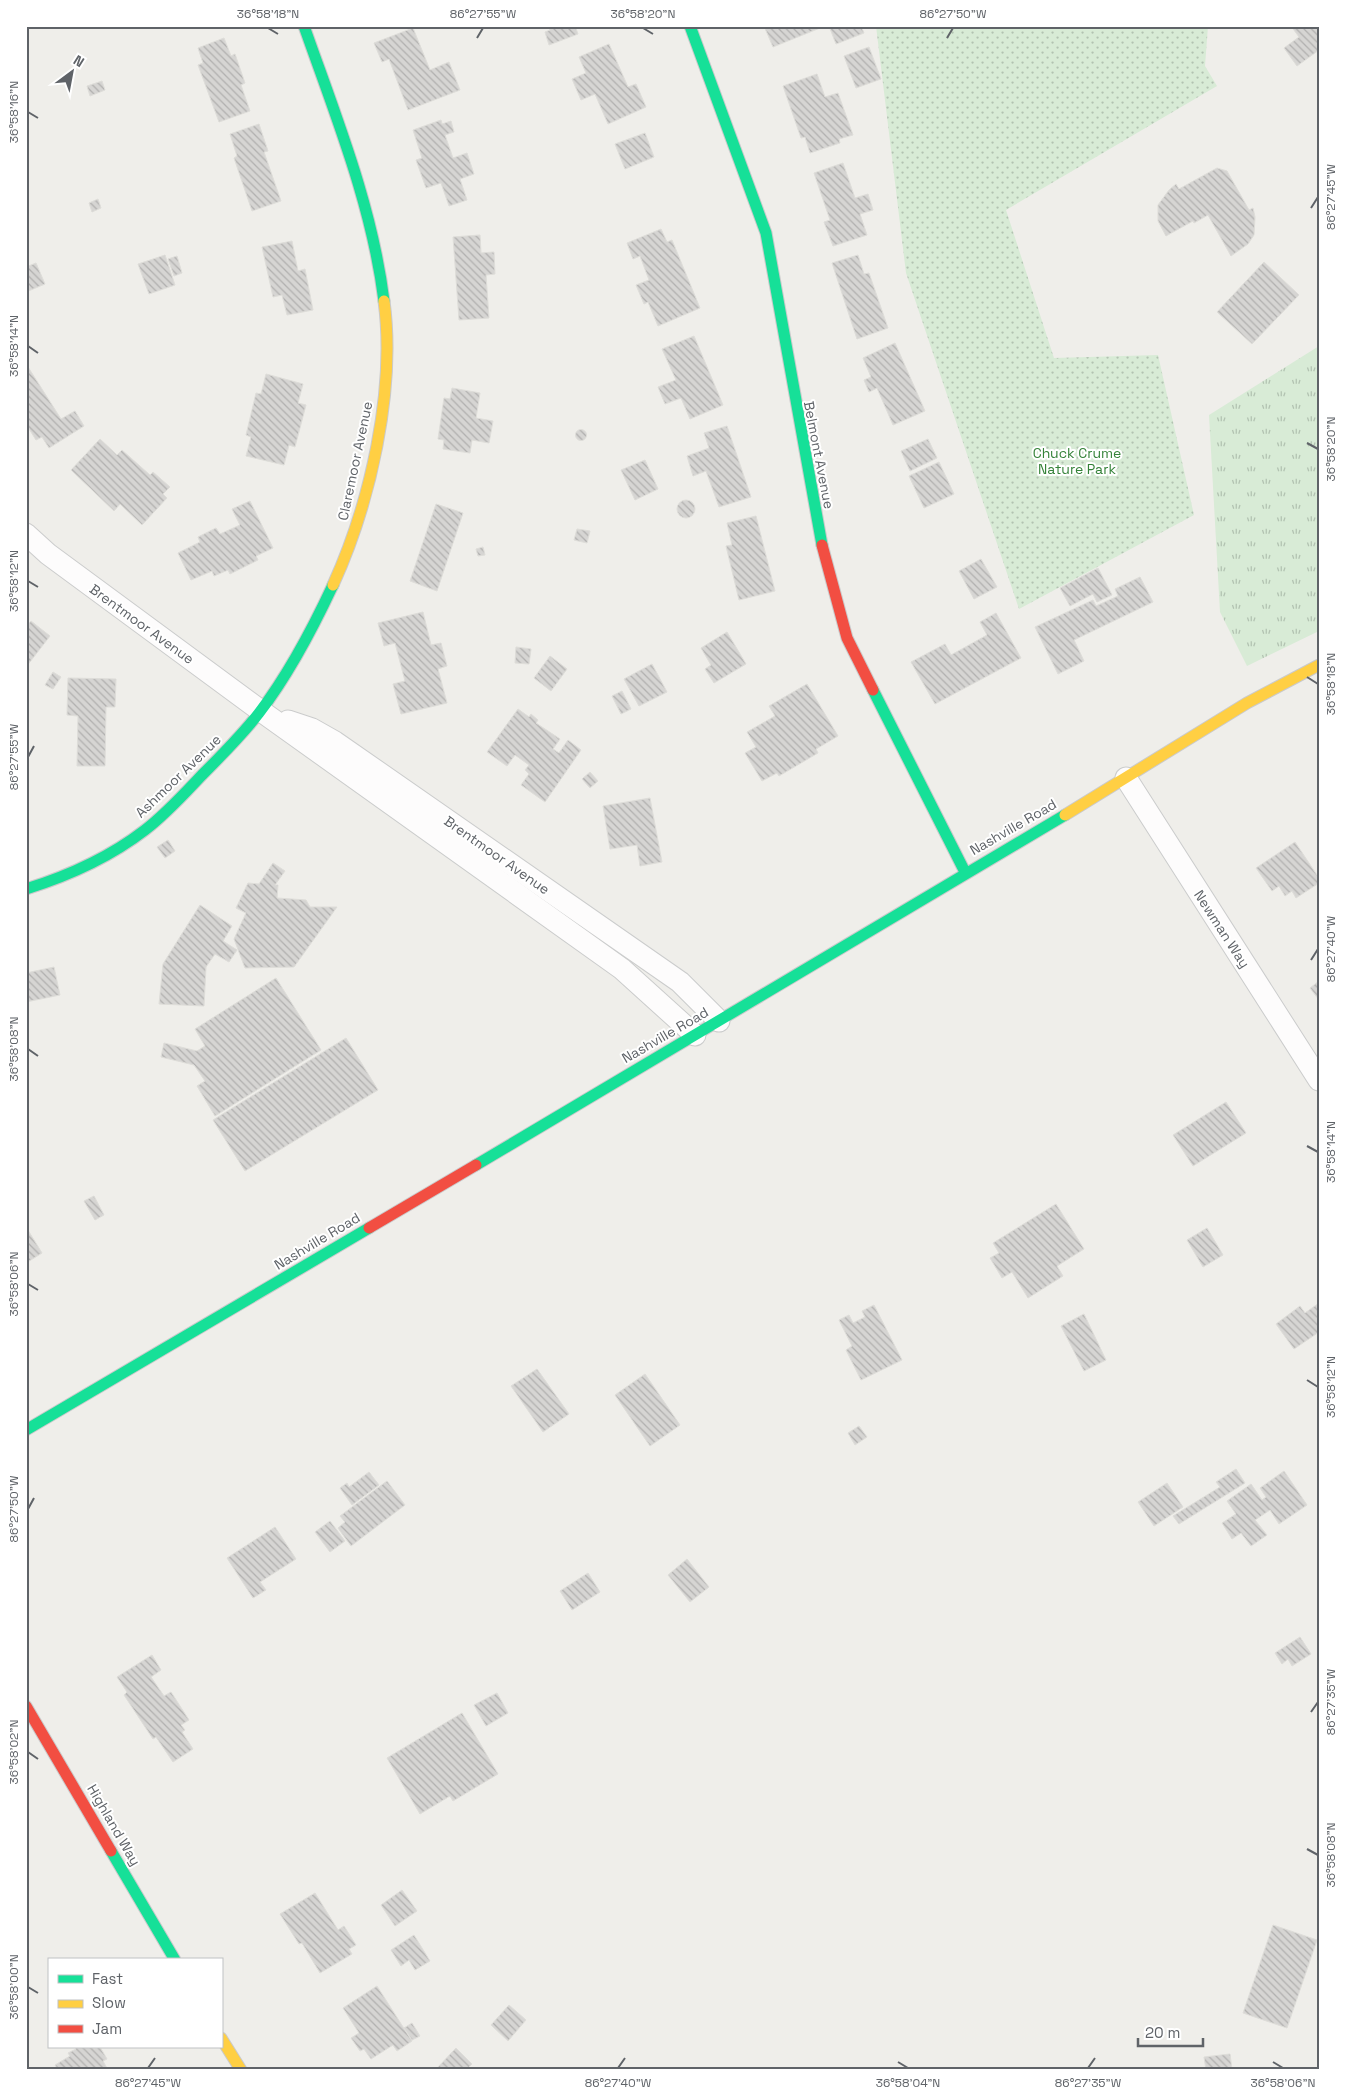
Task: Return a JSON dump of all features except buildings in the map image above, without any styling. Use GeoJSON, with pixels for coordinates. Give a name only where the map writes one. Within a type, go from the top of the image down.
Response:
{"type":"FeatureCollection","features":[{"type":"Feature","properties":{"kind":"street","name":"Claremoor Avenue"},"geometry":{"type":"LineString","coordinates":[[261,711],[311,632],[342,567],[356,529],[367,488],[383,400],[385,310],[380,263],[369,217],[341,127],[304,26]]}},
{"type":"Feature","properties":{"kind":"street","name":"Belmont Avenue"},"geometry":{"type":"LineString","coordinates":[[690,26],[766,233],[812,500],[826,565],[847,638],[965,872]]}},
{"type":"Feature","properties":{"kind":"street","name":"Brentmoor Avenue"},"geometry":{"type":"LineString","coordinates":[[26,534],[48,554],[261,711],[622,969],[695,1035]]}},
{"type":"Feature","properties":{"kind":"street","name":"Nashville Road"},"geometry":{"type":"LineString","coordinates":[[26,1430],[719,1021],[1248,703],[1319,665]]}},
{"type":"Feature","properties":{"kind":"street","name":"Brentmoor Avenue"},"geometry":{"type":"LineString","coordinates":[[261,711],[312,729],[335,742],[680,982],[719,1021]]}},
{"type":"Feature","properties":{"kind":"street","name":"Ashmoor Avenue"},"geometry":{"type":"LineString","coordinates":[[26,889],[52,882],[94,861],[144,830],[175,803],[231,746],[261,711]]}},
{"type":"Feature","properties":{"kind":"street","name":"Newman Way"},"geometry":{"type":"LineString","coordinates":[[1126,778],[1319,1080]]}},
{"type":"Feature","properties":{"kind":"street","name":"Highland Way"},"geometry":{"type":"LineString","coordinates":[[26,1706],[174,1958]]}},
{"type":"Feature","properties":{"kind":"street"},"geometry":{"type":"LineString","coordinates":[[222,2040],[241,2070]]}},
{"type":"Feature","properties":{"kind":"green space","name":"Chuck Crume Nature Park"},"geometry":{"type":"Polygon","coordinates":[[[876,26],[1208,26],[1205,66],[1217,86],[1006,210],[1054,358],[1158,355],[1194,515],[1019,609],[906,273],[876,26]]]}},
{"type":"Feature","properties":{"kind":"green space"},"geometry":{"type":"Polygon","coordinates":[[[1319,346],[1319,631],[1247,666],[1220,612],[1209,415],[1319,346]]]}},
{"type":"Feature","properties":{"kind":"traffic: fast"},"geometry":{"type":"LineString","coordinates":[[304,26],[352,162],[362,196],[371,230],[384,301]]}},
{"type":"Feature","properties":{"kind":"traffic: fast"},"geometry":{"type":"LineString","coordinates":[[690,26],[766,233],[822,545]]}},
{"type":"Feature","properties":{"kind":"traffic: fast"},"geometry":{"type":"LineString","coordinates":[[26,889],[73,872],[118,849],[145,830],[175,804],[239,737],[270,698],[299,651],[333,585]]}},
{"type":"Feature","properties":{"kind":"traffic: fast"},"geometry":{"type":"LineString","coordinates":[[873,690],[965,872]]}},
{"type":"Feature","properties":{"kind":"traffic: fast"},"geometry":{"type":"LineString","coordinates":[[476,1165],[1065,815]]}},
{"type":"Feature","properties":{"kind":"traffic: fast"},"geometry":{"type":"LineString","coordinates":[[26,1430],[369,1228]]}},
{"type":"Feature","properties":{"kind":"traffic: fast"},"geometry":{"type":"LineString","coordinates":[[111,1851],[174,1958]]}},
{"type":"Feature","properties":{"kind":"traffic: slow"},"geometry":{"type":"LineString","coordinates":[[333,585],[358,519],[369,483],[377,446],[386,372],[387,335],[384,301]]}},
{"type":"Feature","properties":{"kind":"traffic: slow"},"geometry":{"type":"LineString","coordinates":[[1065,815],[1247,703],[1319,665]]}},
{"type":"Feature","properties":{"kind":"traffic: slow"},"geometry":{"type":"LineString","coordinates":[[222,2040],[241,2070]]}},
{"type":"Feature","properties":{"kind":"traffic: jam"},"geometry":{"type":"LineString","coordinates":[[822,545],[847,638],[873,690]]}},
{"type":"Feature","properties":{"kind":"traffic: jam"},"geometry":{"type":"LineString","coordinates":[[369,1228],[476,1165]]}},
{"type":"Feature","properties":{"kind":"traffic: jam"},"geometry":{"type":"LineString","coordinates":[[26,1706],[111,1851]]}}]}
